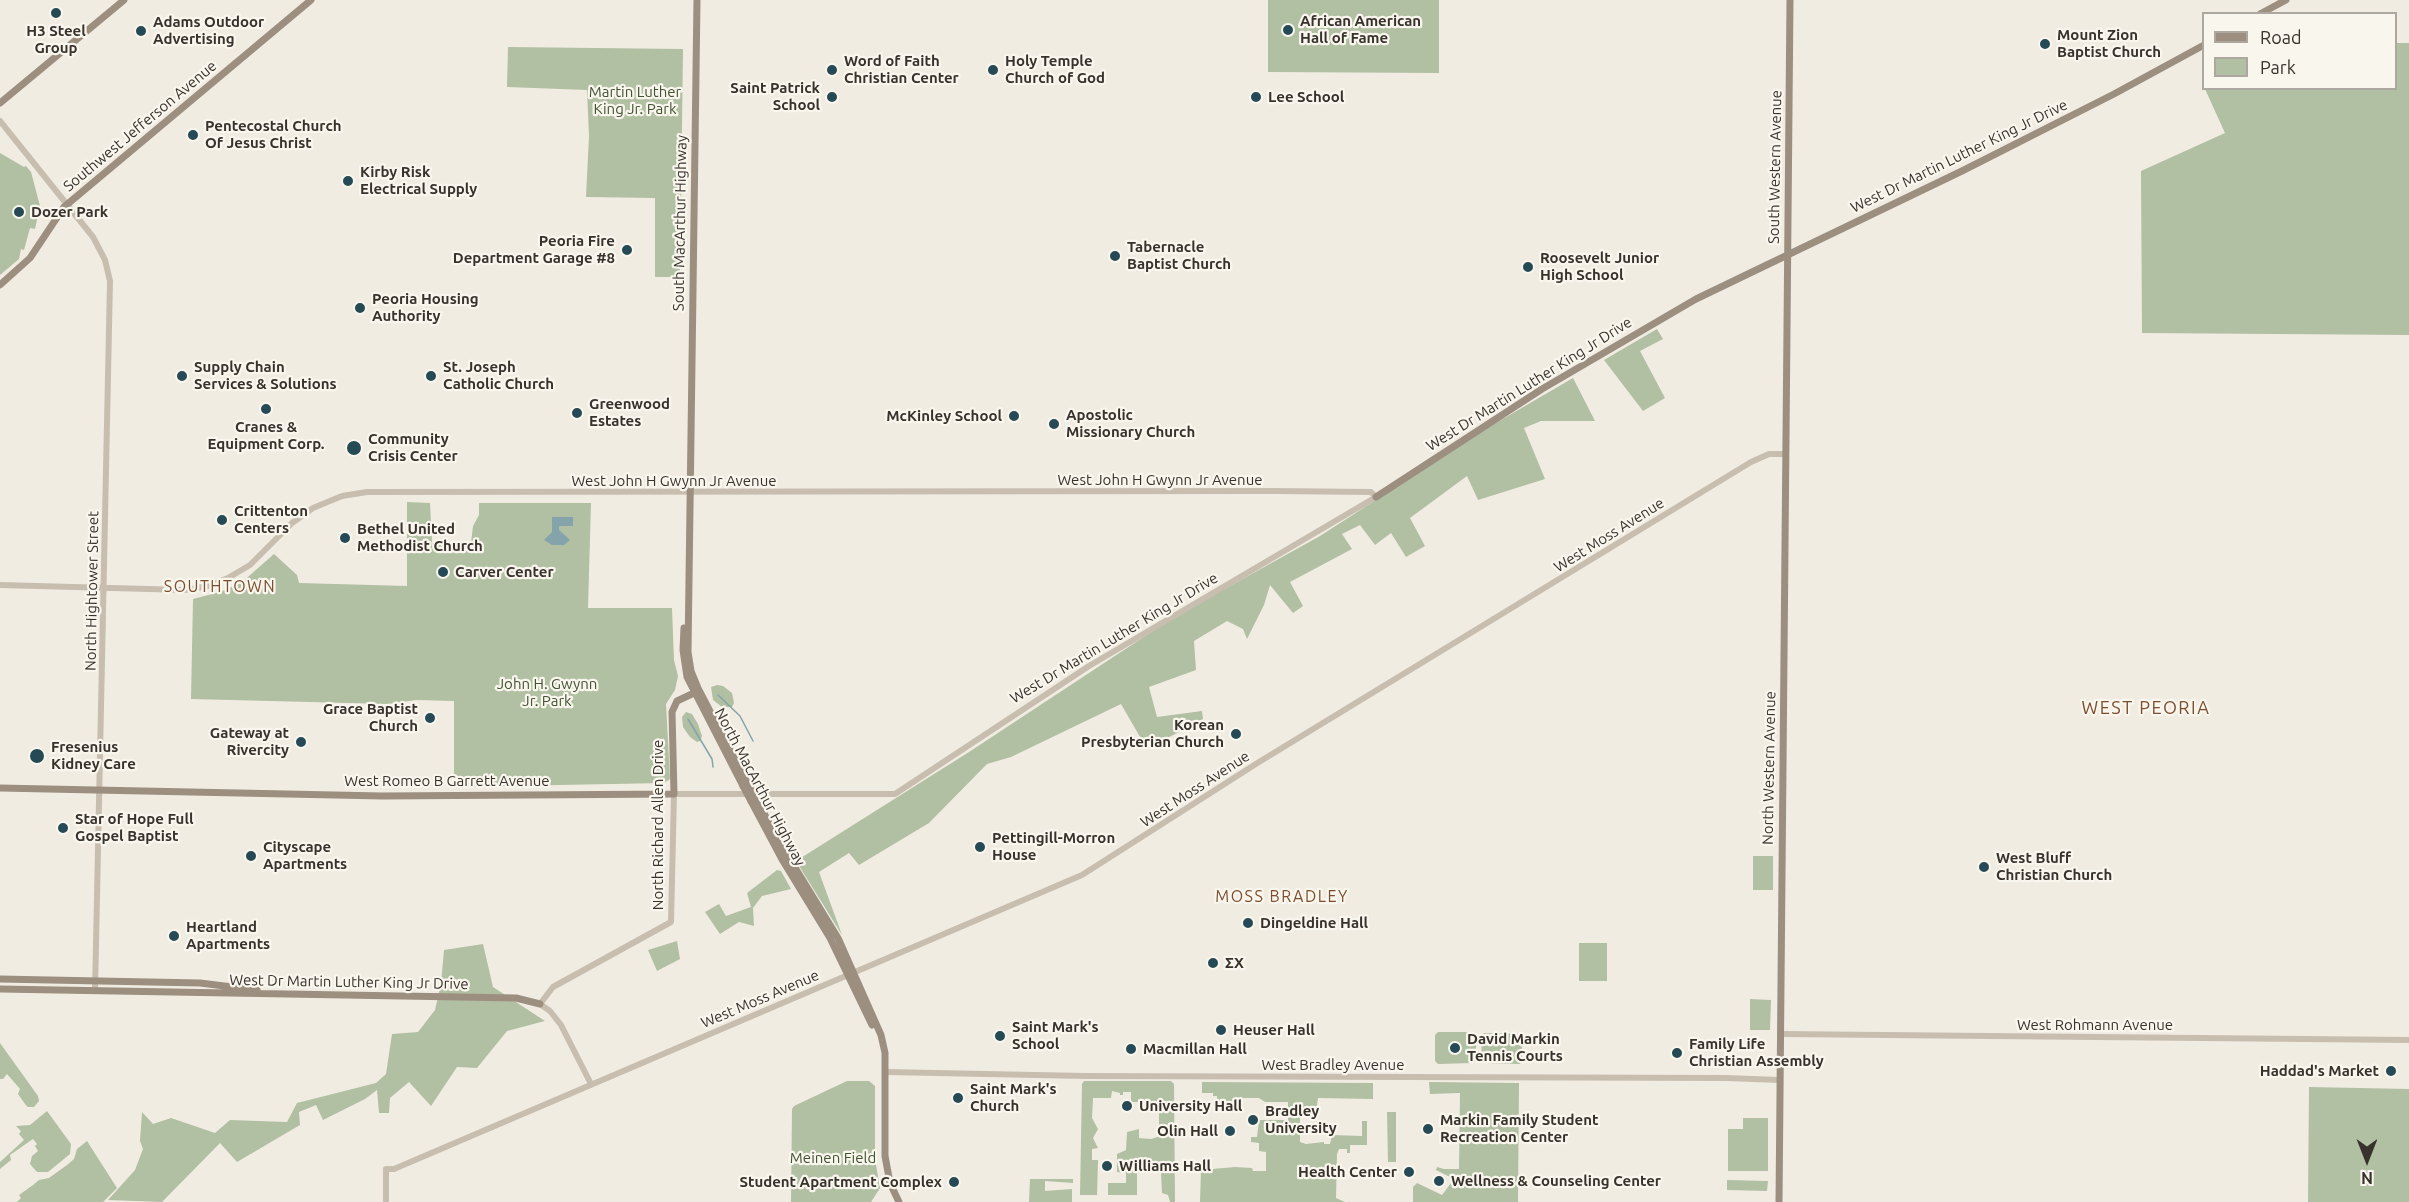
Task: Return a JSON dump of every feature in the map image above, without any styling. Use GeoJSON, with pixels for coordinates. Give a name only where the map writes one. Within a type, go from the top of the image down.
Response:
{"type":"FeatureCollection","features":[{"type":"Feature","properties":{"kind":"main road"},"geometry":{"type":"LineString","coordinates":[[0,103],[124,0]]}},
{"type":"Feature","properties":{"kind":"main road","name":"Southwest Jefferson Avenue"},"geometry":{"type":"LineString","coordinates":[[0,285],[30,258],[54,220],[68,203],[311,0]]}},
{"type":"Feature","properties":{"kind":"main road","name":"South MacArthur Highway"},"geometry":{"type":"LineString","coordinates":[[692,338],[697,0]]}},
{"type":"Feature","properties":{"kind":"main road","name":"South Western Avenue"},"geometry":{"type":"LineString","coordinates":[[1786,335],[1790,0]]}},
{"type":"Feature","properties":{"kind":"main road"},"geometry":{"type":"LineString","coordinates":[[2264,12],[2286,0]]}},
{"type":"Feature","properties":{"kind":"main road","name":"West Dr Martin Luther King Jr Drive"},"geometry":{"type":"LineString","coordinates":[[1376,497],[1542,389],[1632,334],[1696,299],[2057,123],[2202,46]]}},
{"type":"Feature","properties":{"kind":"main road","name":"North Western Avenue"},"geometry":{"type":"LineString","coordinates":[[1779,1202],[1786,335]]}},
{"type":"Feature","properties":{"kind":"main road","name":"North MacArthur Highway"},"geometry":{"type":"LineString","coordinates":[[692,338],[688,493],[688,652],[691,671],[746,786]]}},
{"type":"Feature","properties":{"kind":"main road","name":"North MacArthur Highway"},"geometry":{"type":"LineString","coordinates":[[687,602],[682,650],[694,693],[754,801],[783,861],[830,938],[846,975],[883,1041]]}},
{"type":"Feature","properties":{"kind":"main road"},"geometry":{"type":"LineString","coordinates":[[682,698],[689,681]]}},
{"type":"Feature","properties":{"kind":"main road"},"geometry":{"type":"LineString","coordinates":[[682,698],[694,693]]}},
{"type":"Feature","properties":{"kind":"main road"},"geometry":{"type":"LineString","coordinates":[[682,698],[699,703]]}},
{"type":"Feature","properties":{"kind":"main road","name":"North Richard Allen Drive"},"geometry":{"type":"LineString","coordinates":[[674,794],[671,728],[673,708],[682,698]]}},
{"type":"Feature","properties":{"kind":"main road","name":"West Romeo B Garrett Avenue"},"geometry":{"type":"LineString","coordinates":[[0,788],[382,796],[674,794]]}},
{"type":"Feature","properties":{"kind":"main road","name":"North MacArthur Highway"},"geometry":{"type":"LineString","coordinates":[[754,801],[838,938],[855,972],[883,1041]]}},
{"type":"Feature","properties":{"kind":"main road"},"geometry":{"type":"LineString","coordinates":[[0,979],[210,984],[284,994]]}},
{"type":"Feature","properties":{"kind":"main road","name":"West Dr Martin Luther King Jr Drive"},"geometry":{"type":"LineString","coordinates":[[0,989],[516,998],[540,1004]]}},
{"type":"Feature","properties":{"kind":"main road"},"geometry":{"type":"LineString","coordinates":[[883,1041],[886,1072],[885,1156],[890,1183],[899,1202]]}},
{"type":"Feature","properties":{"kind":"street","name":"North Hightower Street"},"geometry":{"type":"LineString","coordinates":[[0,121],[68,203],[100,247],[110,281],[95,992]]}},
{"type":"Feature","properties":{"kind":"street","name":"West Moss Avenue"},"geometry":{"type":"LineString","coordinates":[[386,1202],[386,1169],[393,1169],[1082,875],[1259,762],[1755,459],[1770,454],[1785,454]]}},
{"type":"Feature","properties":{"kind":"street","name":"West John H Gwynn Jr Avenue"},"geometry":{"type":"LineString","coordinates":[[0,585],[185,590],[218,583],[235,575],[253,562],[305,513],[324,502],[351,494],[398,492],[1371,492],[1376,497]]}},
{"type":"Feature","properties":{"kind":"street","name":"West Dr Martin Luther King Jr Drive"},"geometry":{"type":"LineString","coordinates":[[895,794],[1089,666],[1376,497]]}},
{"type":"Feature","properties":{"kind":"street","name":"West Romeo B Garrett Avenue"},"geometry":{"type":"LineString","coordinates":[[674,794],[895,794]]}},
{"type":"Feature","properties":{"kind":"street","name":"North Richard Allen Drive"},"geometry":{"type":"LineString","coordinates":[[540,1004],[553,987],[671,922],[674,794]]}},
{"type":"Feature","properties":{"kind":"street"},"geometry":{"type":"LineString","coordinates":[[540,1004],[550,1011],[561,1025],[591,1084]]}},
{"type":"Feature","properties":{"kind":"street","name":"West Rohmann Avenue"},"geometry":{"type":"LineString","coordinates":[[1780,1034],[2409,1040]]}},
{"type":"Feature","properties":{"kind":"street","name":"West Bradley Avenue"},"geometry":{"type":"LineString","coordinates":[[886,1072],[1086,1076],[1780,1080]]}},
{"type":"Feature","properties":{"kind":"green space"},"geometry":{"type":"Polygon","coordinates":[[[1268,0],[1439,0],[1439,73],[1268,72],[1268,0]]]}},
{"type":"Feature","properties":{"kind":"green space"},"geometry":{"type":"Polygon","coordinates":[[[2397,43],[2409,43],[2409,335],[2142,333],[2141,171],[2225,133],[2205,90],[2397,90],[2397,43]]]}},
{"type":"Feature","properties":{"kind":"green space","name":"Martin Luther King Jr. Park"},"geometry":{"type":"Polygon","coordinates":[[[508,47],[683,49],[680,277],[655,277],[655,198],[586,197],[589,136],[587,90],[507,87],[508,47]]]}},
{"type":"Feature","properties":{"kind":"green space","name":"Dozer Park"},"geometry":{"type":"Polygon","coordinates":[[[0,153],[26,166],[31,172],[40,206],[35,229],[30,228],[19,259],[0,275],[0,153]]]}},
{"type":"Feature","properties":{"kind":"green space"},"geometry":{"type":"Polygon","coordinates":[[[1657,329],[1663,339],[1640,351],[1665,398],[1643,411],[1604,360],[1657,329]]]}},
{"type":"Feature","properties":{"kind":"green space"},"geometry":{"type":"Polygon","coordinates":[[[1573,378],[1595,421],[1541,421],[1524,428],[1545,479],[1478,500],[1467,476],[1410,518],[1425,546],[1406,557],[1391,533],[1375,545],[1360,525],[1342,534],[1352,549],[1290,582],[1303,606],[1293,613],[1270,585],[1264,605],[1247,639],[1243,629],[1227,621],[1194,641],[1196,670],[1149,687],[1157,717],[1202,711],[1203,719],[1147,749],[1121,704],[1011,757],[987,764],[929,823],[859,865],[849,853],[819,872],[842,935],[796,861],[969,752],[1174,617],[1320,536],[1489,427],[1573,378]]]}},
{"type":"Feature","properties":{"kind":"green space","name":"John H. Gwynn Jr. Park"},"geometry":{"type":"Polygon","coordinates":[[[407,502],[430,503],[432,543],[471,543],[473,526],[479,515],[479,503],[591,503],[588,608],[672,608],[674,660],[678,676],[675,690],[666,704],[670,779],[664,783],[454,787],[454,701],[416,700],[388,704],[191,699],[193,599],[220,592],[241,583],[274,554],[297,575],[299,583],[407,586],[407,502]]]}},
{"type":"Feature","properties":{"kind":"green space"},"geometry":{"type":"Polygon","coordinates":[[[723,686],[732,693],[734,703],[732,707],[722,707],[713,700],[711,687],[723,686]]]}},
{"type":"Feature","properties":{"kind":"green space"},"geometry":{"type":"Polygon","coordinates":[[[686,712],[692,714],[698,724],[702,736],[700,741],[697,742],[690,737],[683,727],[682,717],[686,712]]]}},
{"type":"Feature","properties":{"kind":"green space"},"geometry":{"type":"Polygon","coordinates":[[[1753,856],[1773,856],[1773,890],[1753,890],[1753,856]]]}},
{"type":"Feature","properties":{"kind":"green space"},"geometry":{"type":"Polygon","coordinates":[[[777,870],[781,871],[791,889],[762,896],[753,908],[754,926],[739,922],[720,934],[705,912],[719,904],[726,916],[751,907],[747,893],[777,870]]]}},
{"type":"Feature","properties":{"kind":"green space"},"geometry":{"type":"Polygon","coordinates":[[[677,941],[680,959],[657,971],[648,950],[677,941]]]}},
{"type":"Feature","properties":{"kind":"green space"},"geometry":{"type":"Polygon","coordinates":[[[1579,943],[1607,943],[1607,981],[1579,981],[1579,943]]]}},
{"type":"Feature","properties":{"kind":"green space"},"geometry":{"type":"Polygon","coordinates":[[[483,944],[493,987],[545,1021],[507,1031],[477,1068],[457,1067],[431,1106],[409,1082],[390,1098],[389,1113],[379,1113],[377,1090],[365,1099],[323,1120],[316,1105],[299,1112],[300,1125],[237,1162],[220,1143],[162,1202],[108,1200],[135,1170],[143,1149],[140,1141],[142,1112],[153,1124],[171,1118],[215,1133],[230,1120],[287,1122],[297,1103],[376,1083],[386,1074],[392,1034],[418,1032],[435,1010],[441,984],[444,950],[483,944]]]}},
{"type":"Feature","properties":{"kind":"green space"},"geometry":{"type":"Polygon","coordinates":[[[1750,999],[1771,1000],[1770,1030],[1750,1030],[1750,999]]]}},
{"type":"Feature","properties":{"kind":"green space","name":"David Markin Tennis Courts"},"geometry":{"type":"Polygon","coordinates":[[[1438,1032],[1473,1032],[1476,1036],[1476,1061],[1438,1064],[1435,1061],[1435,1035],[1438,1032]]]}},
{"type":"Feature","properties":{"kind":"green space","name":"David Markin Tennis Courts"},"geometry":{"type":"Polygon","coordinates":[[[1484,1033],[1520,1034],[1522,1036],[1522,1061],[1520,1064],[1482,1061],[1481,1037],[1484,1033]]]}},
{"type":"Feature","properties":{"kind":"green space"},"geometry":{"type":"Polygon","coordinates":[[[0,1043],[38,1096],[39,1101],[34,1107],[28,1107],[25,1104],[18,1094],[20,1089],[7,1074],[0,1079],[0,1043]]]}},
{"type":"Feature","properties":{"kind":"green space","name":"Meinen Field"},"geometry":{"type":"Polygon","coordinates":[[[847,1081],[869,1081],[875,1086],[875,1159],[880,1188],[871,1202],[791,1202],[792,1109],[847,1081]]]}},
{"type":"Feature","properties":{"kind":"green space"},"geometry":{"type":"Polygon","coordinates":[[[1084,1081],[1171,1081],[1174,1084],[1175,1202],[1170,1202],[1168,1195],[1162,1193],[1161,1173],[1152,1173],[1151,1170],[1141,1170],[1137,1173],[1137,1195],[1108,1195],[1108,1183],[1126,1183],[1126,1173],[1117,1172],[1117,1154],[1126,1150],[1127,1132],[1139,1129],[1139,1138],[1151,1139],[1164,1135],[1165,1131],[1165,1125],[1159,1125],[1161,1102],[1131,1102],[1131,1092],[1123,1092],[1123,1095],[1120,1095],[1112,1091],[1111,1098],[1093,1098],[1092,1118],[1098,1129],[1093,1138],[1098,1148],[1092,1149],[1092,1160],[1098,1160],[1097,1195],[1080,1195],[1082,1084],[1084,1081]]]}},
{"type":"Feature","properties":{"kind":"green space"},"geometry":{"type":"Polygon","coordinates":[[[1202,1082],[1373,1083],[1373,1099],[1318,1098],[1316,1112],[1311,1110],[1300,1112],[1300,1142],[1306,1144],[1324,1142],[1324,1144],[1330,1144],[1332,1135],[1362,1136],[1362,1121],[1367,1121],[1367,1145],[1350,1145],[1350,1153],[1347,1153],[1347,1149],[1339,1149],[1337,1154],[1336,1198],[1345,1202],[1200,1202],[1201,1170],[1235,1167],[1266,1171],[1266,1152],[1259,1151],[1259,1143],[1251,1142],[1251,1137],[1257,1137],[1259,1120],[1288,1120],[1288,1102],[1265,1102],[1259,1098],[1238,1098],[1238,1105],[1229,1105],[1229,1101],[1217,1101],[1217,1096],[1213,1096],[1213,1093],[1202,1093],[1202,1082]]]}},
{"type":"Feature","properties":{"kind":"green space"},"geometry":{"type":"Polygon","coordinates":[[[1429,1082],[1519,1083],[1518,1202],[1413,1202],[1413,1187],[1417,1183],[1442,1195],[1454,1179],[1436,1170],[1437,1167],[1459,1169],[1460,1093],[1430,1094],[1429,1082]]]}},
{"type":"Feature","properties":{"kind":"green space"},"geometry":{"type":"Polygon","coordinates":[[[2309,1087],[2409,1089],[2409,1202],[2308,1202],[2309,1087]]]}},
{"type":"Feature","properties":{"kind":"green space"},"geometry":{"type":"Polygon","coordinates":[[[47,1111],[71,1144],[70,1154],[48,1172],[37,1172],[30,1164],[32,1156],[38,1151],[33,1139],[10,1155],[11,1160],[0,1169],[0,1162],[24,1140],[19,1134],[21,1131],[16,1126],[30,1125],[47,1111]]]}},
{"type":"Feature","properties":{"kind":"green space"},"geometry":{"type":"Polygon","coordinates":[[[1387,1112],[1396,1112],[1396,1162],[1388,1162],[1387,1112]]]}},
{"type":"Feature","properties":{"kind":"green space"},"geometry":{"type":"Polygon","coordinates":[[[1743,1118],[1768,1118],[1768,1171],[1728,1171],[1728,1129],[1743,1129],[1743,1118]]]}},
{"type":"Feature","properties":{"kind":"green space"},"geometry":{"type":"Polygon","coordinates":[[[87,1141],[117,1188],[103,1202],[17,1202],[21,1198],[19,1195],[39,1180],[49,1178],[74,1159],[77,1149],[87,1141]]]}},
{"type":"Feature","properties":{"kind":"green space"},"geometry":{"type":"Polygon","coordinates":[[[1030,1179],[1073,1179],[1073,1183],[1045,1181],[1045,1191],[1072,1189],[1072,1202],[1029,1202],[1030,1179]]]}},
{"type":"Feature","properties":{"kind":"green space"},"geometry":{"type":"Polygon","coordinates":[[[1727,1180],[1768,1181],[1767,1191],[1727,1190],[1727,1180]]]}},
{"type":"Feature","properties":{"kind":"water"},"geometry":{"type":"Polygon","coordinates":[[[552,517],[573,517],[573,526],[559,526],[559,530],[570,540],[564,545],[552,545],[544,540],[552,532],[552,517]]]}},
{"type":"Feature","properties":{"kind":"waterway"},"geometry":{"type":"LineString","coordinates":[[718,695],[740,716],[753,741]]}},
{"type":"Feature","properties":{"kind":"waterway"},"geometry":{"type":"LineString","coordinates":[[688,719],[712,759],[713,767]]}},
{"type":"Feature","properties":{"kind":"place","name":"H3 Steel Group"},"geometry":{"type":"Point","coordinates":[56,13]}},
{"type":"Feature","properties":{"kind":"place","name":"African American Hall of Fame"},"geometry":{"type":"Point","coordinates":[1288,30]}},
{"type":"Feature","properties":{"kind":"place","name":"Adams Outdoor Advertising"},"geometry":{"type":"Point","coordinates":[141,31]}},
{"type":"Feature","properties":{"kind":"place","name":"Mount Zion Baptist Church"},"geometry":{"type":"Point","coordinates":[2045,44]}},
{"type":"Feature","properties":{"kind":"place","name":"Word of Faith Christian Center"},"geometry":{"type":"Point","coordinates":[832,70]}},
{"type":"Feature","properties":{"kind":"place","name":"Holy Temple Church of God"},"geometry":{"type":"Point","coordinates":[993,70]}},
{"type":"Feature","properties":{"kind":"place","name":"Saint Patrick School"},"geometry":{"type":"Point","coordinates":[832,97]}},
{"type":"Feature","properties":{"kind":"place","name":"Lee School"},"geometry":{"type":"Point","coordinates":[1256,97]}},
{"type":"Feature","properties":{"kind":"place","name":"Pentecostal Church Of Jesus Christ"},"geometry":{"type":"Point","coordinates":[193,135]}},
{"type":"Feature","properties":{"kind":"place","name":"Kirby Risk Electrical Supply"},"geometry":{"type":"Point","coordinates":[348,181]}},
{"type":"Feature","properties":{"kind":"place","name":"Dozer Park"},"geometry":{"type":"Point","coordinates":[19,212]}},
{"type":"Feature","properties":{"kind":"place","name":"Peoria Fire Department Garage #8"},"geometry":{"type":"Point","coordinates":[627,250]}},
{"type":"Feature","properties":{"kind":"place","name":"Tabernacle Baptist Church"},"geometry":{"type":"Point","coordinates":[1115,256]}},
{"type":"Feature","properties":{"kind":"place","name":"Roosevelt Junior High School"},"geometry":{"type":"Point","coordinates":[1528,267]}},
{"type":"Feature","properties":{"kind":"place","name":"Peoria Housing Authority"},"geometry":{"type":"Point","coordinates":[360,308]}},
{"type":"Feature","properties":{"kind":"place","name":"Supply Chain Services & Solutions"},"geometry":{"type":"Point","coordinates":[182,376]}},
{"type":"Feature","properties":{"kind":"place","name":"St. Joseph Catholic Church"},"geometry":{"type":"Point","coordinates":[431,376]}},
{"type":"Feature","properties":{"kind":"place","name":"Cranes & Equipment Corp."},"geometry":{"type":"Point","coordinates":[266,409]}},
{"type":"Feature","properties":{"kind":"place","name":"Greenwood Estates"},"geometry":{"type":"Point","coordinates":[577,413]}},
{"type":"Feature","properties":{"kind":"place","name":"McKinley School"},"geometry":{"type":"Point","coordinates":[1014,416]}},
{"type":"Feature","properties":{"kind":"place","name":"Apostolic Missionary Church"},"geometry":{"type":"Point","coordinates":[1054,424]}},
{"type":"Feature","properties":{"kind":"place","name":"Community Crisis Center"},"geometry":{"type":"Point","coordinates":[354,448]}},
{"type":"Feature","properties":{"kind":"place","name":"Crittenton Centers"},"geometry":{"type":"Point","coordinates":[222,520]}},
{"type":"Feature","properties":{"kind":"place","name":"Bethel United Methodist Church"},"geometry":{"type":"Point","coordinates":[345,538]}},
{"type":"Feature","properties":{"kind":"place","name":"Carver Center"},"geometry":{"type":"Point","coordinates":[443,572]}},
{"type":"Feature","properties":{"kind":"place","name":"Grace Baptist Church"},"geometry":{"type":"Point","coordinates":[430,718]}},
{"type":"Feature","properties":{"kind":"place","name":"Korean Presbyterian Church"},"geometry":{"type":"Point","coordinates":[1236,734]}},
{"type":"Feature","properties":{"kind":"place","name":"Gateway at Rivercity"},"geometry":{"type":"Point","coordinates":[301,742]}},
{"type":"Feature","properties":{"kind":"place","name":"Fresenius Kidney Care"},"geometry":{"type":"Point","coordinates":[37,756]}},
{"type":"Feature","properties":{"kind":"place","name":"Star of Hope Full Gospel Baptist"},"geometry":{"type":"Point","coordinates":[63,828]}},
{"type":"Feature","properties":{"kind":"place","name":"Pettingill-Morron House"},"geometry":{"type":"Point","coordinates":[980,847]}},
{"type":"Feature","properties":{"kind":"place","name":"Cityscape Apartments"},"geometry":{"type":"Point","coordinates":[251,856]}},
{"type":"Feature","properties":{"kind":"place","name":"West Bluff Christian Church"},"geometry":{"type":"Point","coordinates":[1984,867]}},
{"type":"Feature","properties":{"kind":"place","name":"Dingeldine Hall"},"geometry":{"type":"Point","coordinates":[1248,923]}},
{"type":"Feature","properties":{"kind":"place","name":"Heartland Apartments"},"geometry":{"type":"Point","coordinates":[174,936]}},
{"type":"Feature","properties":{"kind":"place","name":"ΣΧ"},"geometry":{"type":"Point","coordinates":[1213,963]}},
{"type":"Feature","properties":{"kind":"place","name":"Heuser Hall"},"geometry":{"type":"Point","coordinates":[1221,1030]}},
{"type":"Feature","properties":{"kind":"place","name":"Saint Mark's School"},"geometry":{"type":"Point","coordinates":[1000,1036]}},
{"type":"Feature","properties":{"kind":"place","name":"David Markin Tennis Courts"},"geometry":{"type":"Point","coordinates":[1455,1048]}},
{"type":"Feature","properties":{"kind":"place","name":"Macmillan Hall"},"geometry":{"type":"Point","coordinates":[1131,1049]}},
{"type":"Feature","properties":{"kind":"place","name":"Family Life Christian Assembly"},"geometry":{"type":"Point","coordinates":[1677,1053]}},
{"type":"Feature","properties":{"kind":"place","name":"Haddad's Market"},"geometry":{"type":"Point","coordinates":[2391,1071]}},
{"type":"Feature","properties":{"kind":"place","name":"Saint Mark's Church"},"geometry":{"type":"Point","coordinates":[958,1098]}},
{"type":"Feature","properties":{"kind":"place","name":"University Hall"},"geometry":{"type":"Point","coordinates":[1127,1106]}},
{"type":"Feature","properties":{"kind":"place","name":"Bradley University"},"geometry":{"type":"Point","coordinates":[1253,1120]}},
{"type":"Feature","properties":{"kind":"place","name":"Markin Family Student Recreation Center"},"geometry":{"type":"Point","coordinates":[1428,1129]}},
{"type":"Feature","properties":{"kind":"place","name":"Olin Hall"},"geometry":{"type":"Point","coordinates":[1230,1131]}},
{"type":"Feature","properties":{"kind":"place","name":"Williams Hall"},"geometry":{"type":"Point","coordinates":[1107,1166]}},
{"type":"Feature","properties":{"kind":"place","name":"Health Center"},"geometry":{"type":"Point","coordinates":[1409,1172]}},
{"type":"Feature","properties":{"kind":"place","name":"Wellness & Counseling Center"},"geometry":{"type":"Point","coordinates":[1439,1181]}},
{"type":"Feature","properties":{"kind":"place","name":"Student Apartment Complex"},"geometry":{"type":"Point","coordinates":[954,1182]}},
{"type":"Feature","properties":{"kind":"district","name":"SOUTHTOWN"},"geometry":{"type":"Point","coordinates":[220,587]}},
{"type":"Feature","properties":{"kind":"district","name":"WEST PEORIA"},"geometry":{"type":"Point","coordinates":[2146,708]}},
{"type":"Feature","properties":{"kind":"district","name":"MOSS BRADLEY"},"geometry":{"type":"Point","coordinates":[1282,897]}}]}
